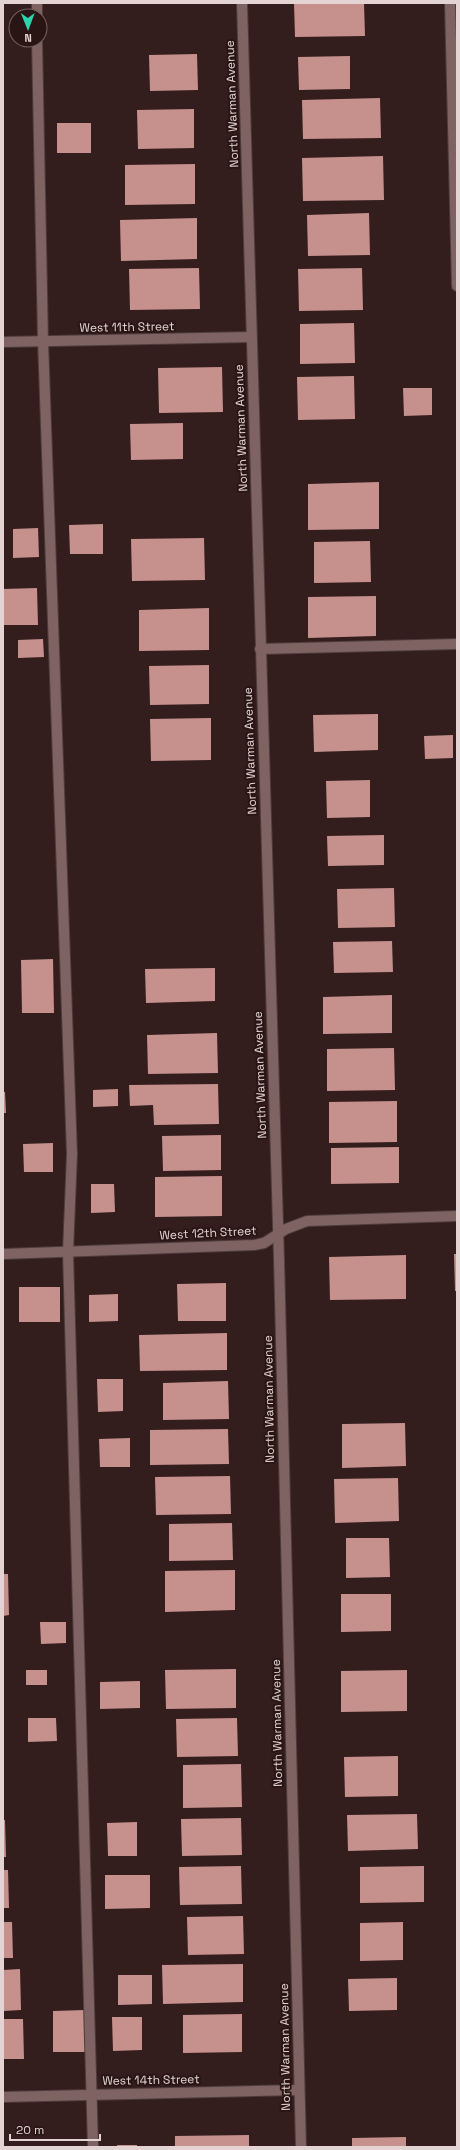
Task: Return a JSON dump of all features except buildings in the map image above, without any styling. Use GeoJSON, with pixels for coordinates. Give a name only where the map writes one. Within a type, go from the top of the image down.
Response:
{"type":"FeatureCollection","features":[{"type":"Feature","properties":{"kind":"street","name":"North Warman Avenue"},"geometry":{"type":"LineString","coordinates":[[242,3],[278,1234],[301,2147]]}},
{"type":"Feature","properties":{"kind":"street"},"geometry":{"type":"LineString","coordinates":[[450,3],[457,286]]}},
{"type":"Feature","properties":{"kind":"street"},"geometry":{"type":"LineString","coordinates":[[37,48],[43,341],[72,1154],[68,1252],[93,2147]]}},
{"type":"Feature","properties":{"kind":"street","name":"West 11th Street"},"geometry":{"type":"LineString","coordinates":[[3,342],[251,337]]}},
{"type":"Feature","properties":{"kind":"street"},"geometry":{"type":"LineString","coordinates":[[260,649],[457,644]]}},
{"type":"Feature","properties":{"kind":"street","name":"West 12th Street"},"geometry":{"type":"LineString","coordinates":[[3,1254],[254,1245],[264,1243],[278,1234],[306,1221],[457,1216]]}},
{"type":"Feature","properties":{"kind":"street","name":"West 14th Street"},"geometry":{"type":"LineString","coordinates":[[3,2097],[299,2090]]}}]}
